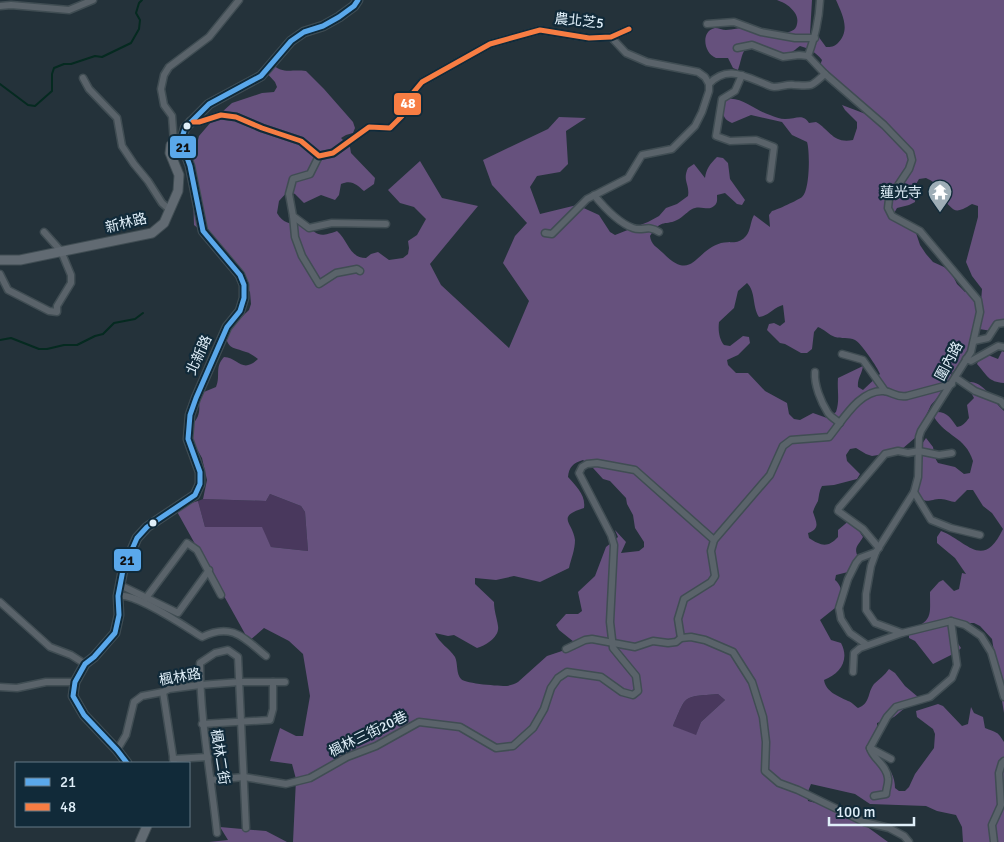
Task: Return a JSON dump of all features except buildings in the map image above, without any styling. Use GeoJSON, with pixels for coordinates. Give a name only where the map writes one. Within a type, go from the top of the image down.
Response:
{"type":"FeatureCollection","features":[{"type":"Feature","properties":{"kind":"main road"},"geometry":{"type":"LineString","coordinates":[[178,142],[190,121],[209,104],[261,76],[291,41],[304,32],[323,26],[339,17],[354,6],[358,0]]}},
{"type":"Feature","properties":{"kind":"main road","name":"新林路"},"geometry":{"type":"LineString","coordinates":[[0,260],[20,260],[152,234],[164,222],[178,191],[179,175],[170,153],[171,146],[178,142]]}},
{"type":"Feature","properties":{"kind":"main road","name":"北新路"},"geometry":{"type":"LineString","coordinates":[[76,682],[85,664],[94,657],[115,633],[119,615],[118,596],[123,570],[137,538],[147,527],[195,495],[200,484],[200,472],[188,439],[190,415],[226,327],[240,311],[244,298],[244,285],[240,275],[203,231],[190,166],[178,142]]}},
{"type":"Feature","properties":{"kind":"main road"},"geometry":{"type":"LineString","coordinates":[[76,682],[73,696],[84,715],[126,762]]}},
{"type":"Feature","properties":{"kind":"main road"},"geometry":{"type":"LineString","coordinates":[[140,842],[147,827]]}},
{"type":"Feature","properties":{"kind":"street"},"geometry":{"type":"LineString","coordinates":[[0,6],[11,5],[69,10],[93,0]]}},
{"type":"Feature","properties":{"kind":"street"},"geometry":{"type":"LineString","coordinates":[[178,142],[172,116],[164,105],[161,89],[164,75],[169,67],[209,37],[239,0]]}},
{"type":"Feature","properties":{"kind":"street"},"geometry":{"type":"LineString","coordinates":[[737,48],[752,45],[782,58],[799,55],[808,56],[820,16],[820,0]]}},
{"type":"Feature","properties":{"kind":"street"},"geometry":{"type":"LineString","coordinates":[[707,24],[734,22],[761,32],[795,38],[814,38]]}},
{"type":"Feature","properties":{"kind":"street"},"geometry":{"type":"LineString","coordinates":[[611,37],[629,29]]}},
{"type":"Feature","properties":{"kind":"street","name":"農北芝5"},"geometry":{"type":"LineString","coordinates":[[319,156],[333,153],[370,127],[390,128],[402,116],[412,94],[422,82],[490,44],[540,30],[589,38],[611,37],[626,52],[648,62],[698,72],[705,77],[709,84]]}},
{"type":"Feature","properties":{"kind":"street","name":"圍內路"},"geometry":{"type":"LineString","coordinates":[[808,56],[825,74],[884,125],[910,152],[912,160],[909,169],[888,199],[888,208],[892,216],[920,231],[978,300],[980,312],[971,352],[919,437],[918,477],[914,492],[878,550],[871,566],[866,594],[866,610],[875,624],[902,633]]}},
{"type":"Feature","properties":{"kind":"street"},"geometry":{"type":"LineString","coordinates":[[545,233],[552,234],[587,199],[628,178],[642,155],[672,149],[695,126],[702,112],[709,84],[715,78],[726,73],[742,76],[773,87],[792,84],[806,87],[812,85],[825,74]]}},
{"type":"Feature","properties":{"kind":"street"},"geometry":{"type":"LineString","coordinates":[[742,76],[734,91],[722,99],[716,136],[730,141],[756,140],[774,147],[770,179]]}},
{"type":"Feature","properties":{"kind":"street"},"geometry":{"type":"LineString","coordinates":[[83,78],[89,89],[117,118],[122,146],[162,203],[170,210]]}},
{"type":"Feature","properties":{"kind":"street"},"geometry":{"type":"LineString","coordinates":[[190,121],[199,122],[220,115],[236,117],[301,141],[319,156],[310,174],[292,179],[289,194],[294,237],[302,256],[318,284],[336,273],[357,269],[360,271]]}},
{"type":"Feature","properties":{"kind":"street"},"geometry":{"type":"LineString","coordinates":[[594,195],[606,210],[634,228],[652,227],[659,232]]}},
{"type":"Feature","properties":{"kind":"street"},"geometry":{"type":"LineString","coordinates":[[293,216],[309,228],[332,223],[386,224]]}},
{"type":"Feature","properties":{"kind":"street"},"geometry":{"type":"LineString","coordinates":[[0,274],[8,290],[49,311],[57,312],[57,306],[71,283],[71,275],[61,251],[44,232]]}},
{"type":"Feature","properties":{"kind":"street"},"geometry":{"type":"LineString","coordinates":[[974,341],[988,338],[997,324],[1004,323]]}},
{"type":"Feature","properties":{"kind":"street"},"geometry":{"type":"LineString","coordinates":[[966,360],[971,361],[1002,348],[1004,340]]}},
{"type":"Feature","properties":{"kind":"street"},"geometry":{"type":"LineString","coordinates":[[842,354],[864,360],[885,391],[899,397],[952,384]]}},
{"type":"Feature","properties":{"kind":"street"},"geometry":{"type":"LineString","coordinates":[[815,372],[814,379],[817,390],[829,415],[840,423]]}},
{"type":"Feature","properties":{"kind":"street"},"geometry":{"type":"LineString","coordinates":[[956,378],[975,391],[1001,401],[1004,405]]}},
{"type":"Feature","properties":{"kind":"street"},"geometry":{"type":"LineString","coordinates":[[681,638],[678,619],[684,599],[711,582],[715,576],[711,551],[714,540],[770,475],[784,446],[790,440],[829,437],[863,396],[885,391]]}},
{"type":"Feature","properties":{"kind":"street"},"geometry":{"type":"LineString","coordinates":[[867,645],[850,633],[841,619],[839,608],[848,579],[856,563],[860,558],[878,550],[863,529],[838,511],[839,508],[865,480],[885,454],[898,450],[908,453],[919,451],[940,455],[952,453]]}},
{"type":"Feature","properties":{"kind":"street"},"geometry":{"type":"LineString","coordinates":[[612,644],[610,622],[614,545],[611,535],[579,473],[582,467],[587,464],[597,463],[635,470],[714,540]]}},
{"type":"Feature","properties":{"kind":"street"},"geometry":{"type":"LineString","coordinates":[[914,492],[931,520],[951,528],[980,535]]}},
{"type":"Feature","properties":{"kind":"street"},"geometry":{"type":"LineString","coordinates":[[146,598],[187,543],[197,550],[222,595]]}},
{"type":"Feature","properties":{"kind":"street"},"geometry":{"type":"LineString","coordinates":[[120,585],[178,613],[209,570]]}},
{"type":"Feature","properties":{"kind":"street"},"geometry":{"type":"LineString","coordinates":[[118,596],[123,595],[145,603],[202,636],[213,631],[227,631],[239,635],[266,656]]}},
{"type":"Feature","properties":{"kind":"street"},"geometry":{"type":"LineString","coordinates":[[0,602],[50,646],[71,655],[85,664]]}},
{"type":"Feature","properties":{"kind":"street"},"geometry":{"type":"LineString","coordinates":[[874,796],[886,794],[888,778],[883,765],[872,754],[870,748],[887,717],[896,707],[930,697],[952,678],[957,665],[951,621]]}},
{"type":"Feature","properties":{"kind":"street"},"geometry":{"type":"LineString","coordinates":[[853,672],[854,653],[860,648],[902,633],[951,621],[965,625],[981,636],[991,652],[1004,697]]}},
{"type":"Feature","properties":{"kind":"street"},"geometry":{"type":"LineString","coordinates":[[566,648],[592,639],[635,648],[653,642],[676,642],[681,638],[691,637],[705,640],[733,652],[752,682],[763,718],[766,742],[765,771],[780,783],[864,822],[889,828],[904,836],[909,842]]}},
{"type":"Feature","properties":{"kind":"street","name":"楓林三街20巷"},"geometry":{"type":"LineString","coordinates":[[244,776],[286,784],[310,778],[347,757],[376,746],[419,722],[460,727],[496,748],[514,746],[533,728],[544,709],[551,688],[558,678],[567,672],[601,677],[622,692],[633,695],[638,691],[636,676],[613,648],[612,644]]}},
{"type":"Feature","properties":{"kind":"street","name":"楓林二街"},"geometry":{"type":"LineString","coordinates":[[217,834],[202,724],[200,663],[215,654],[228,650],[238,657],[240,682]]}},
{"type":"Feature","properties":{"kind":"street"},"geometry":{"type":"LineString","coordinates":[[0,687],[17,688],[46,682],[76,682]]}},
{"type":"Feature","properties":{"kind":"street"},"geometry":{"type":"LineString","coordinates":[[240,682],[246,828]]}},
{"type":"Feature","properties":{"kind":"street","name":"楓林路"},"geometry":{"type":"LineString","coordinates":[[117,750],[126,735],[134,702],[142,696],[169,689],[200,685],[240,682],[284,682]]}},
{"type":"Feature","properties":{"kind":"street"},"geometry":{"type":"LineString","coordinates":[[202,724],[270,720],[273,708],[273,682]]}},
{"type":"Feature","properties":{"kind":"street"},"geometry":{"type":"LineString","coordinates":[[163,692],[174,761],[208,757]]}},
{"type":"Feature","properties":{"kind":"street"},"geometry":{"type":"LineString","coordinates":[[870,748],[891,760]]}},
{"type":"Feature","properties":{"kind":"street"},"geometry":{"type":"LineString","coordinates":[[994,842],[992,825],[1001,804],[999,772],[1004,761]]}},
{"type":"Feature","properties":{"kind":"street"},"geometry":{"type":"LineString","coordinates":[[211,780],[244,776]]}},
{"type":"Feature","properties":{"kind":"shaded area"},"geometry":{"type":"Polygon","coordinates":[[[777,0],[812,0],[810,34],[818,36],[828,47],[837,44],[844,33],[844,22],[836,0],[1004,0],[1004,320],[992,331],[979,329],[975,350],[951,374],[953,380],[944,386],[939,396],[931,405],[916,437],[902,449],[897,452],[872,456],[856,448],[850,449],[846,455],[847,461],[860,474],[857,479],[822,486],[813,512],[816,527],[808,533],[809,538],[813,541],[824,545],[828,544],[838,537],[838,530],[851,519],[863,537],[856,548],[858,557],[848,572],[836,575],[835,580],[841,591],[840,604],[820,620],[831,640],[841,643],[844,649],[842,666],[835,674],[824,680],[827,688],[858,708],[867,701],[874,684],[889,669],[918,697],[894,717],[877,723],[874,751],[891,772],[895,788],[899,791],[905,791],[909,787],[915,774],[934,748],[935,734],[933,729],[917,717],[916,711],[938,704],[943,706],[962,726],[968,724],[971,707],[974,713],[983,717],[985,728],[994,731],[1004,742],[1004,842],[963,842],[962,827],[956,815],[937,811],[926,806],[870,804],[855,794],[811,784],[807,794],[808,801],[844,810],[888,842],[293,842],[296,779],[292,764],[270,761],[280,728],[296,736],[303,736],[310,696],[303,654],[289,641],[264,628],[249,641],[175,508],[198,501],[205,527],[262,527],[271,547],[308,551],[305,512],[301,506],[270,494],[266,501],[203,499],[207,480],[202,458],[190,432],[190,427],[199,412],[199,394],[216,387],[218,368],[224,357],[244,365],[253,363],[258,359],[249,353],[232,347],[225,333],[249,310],[251,304],[250,292],[216,243],[194,225],[192,164],[199,136],[232,103],[262,93],[274,92],[277,87],[264,70],[265,64],[270,63],[283,70],[306,71],[353,122],[355,128],[353,133],[341,138],[350,147],[351,153],[375,178],[374,184],[364,191],[354,183],[341,184],[339,195],[335,200],[321,195],[304,203],[295,194],[288,191],[279,201],[277,213],[282,220],[289,223],[304,224],[322,235],[337,231],[352,252],[360,257],[366,258],[378,252],[389,260],[403,258],[408,254],[408,241],[417,235],[426,219],[414,207],[400,203],[388,190],[420,161],[442,198],[478,206],[430,264],[441,285],[509,348],[529,301],[503,263],[515,236],[527,223],[492,185],[483,160],[548,129],[559,117],[586,118],[566,131],[568,164],[560,172],[537,176],[530,187],[540,214],[577,205],[599,215],[610,232],[615,235],[648,222],[659,216],[666,208],[677,204],[688,196],[686,172],[688,168],[694,164],[705,178],[707,169],[712,162],[717,157],[723,158],[728,163],[730,179],[745,200],[742,205],[737,204],[725,193],[717,195],[717,202],[712,207],[693,209],[679,219],[661,224],[650,236],[655,246],[673,262],[687,265],[712,247],[721,243],[737,242],[743,239],[749,231],[754,215],[770,227],[769,215],[772,211],[802,197],[807,187],[809,162],[807,142],[792,135],[782,122],[751,115],[732,123],[728,121],[723,114],[724,100],[736,99],[779,118],[802,117],[809,123],[816,122],[821,125],[832,136],[846,141],[853,140],[857,122],[842,105],[871,116],[875,113],[818,71],[822,60],[809,49],[800,46],[782,55],[769,51],[759,43],[753,44],[744,52],[738,70],[733,68],[728,58],[712,56],[705,43],[707,33],[715,28],[726,30],[746,28],[784,33],[795,29],[797,24],[796,14],[785,4],[777,0]],[[926,178],[919,179],[916,184],[915,202],[897,208],[893,215],[916,233],[920,245],[933,262],[944,267],[952,274],[957,284],[965,292],[970,290],[981,302],[982,289],[972,276],[966,262],[978,217],[978,206],[972,204],[961,210],[954,210],[939,196],[940,191],[931,180],[926,178]],[[747,283],[738,291],[734,308],[719,322],[719,334],[724,345],[730,346],[743,336],[749,337],[750,343],[738,355],[727,360],[728,365],[736,373],[748,373],[765,391],[787,403],[789,414],[794,419],[800,420],[813,413],[827,418],[836,412],[838,378],[863,366],[858,387],[863,390],[880,374],[869,356],[855,340],[835,337],[818,327],[814,332],[812,349],[807,353],[801,353],[780,343],[767,330],[769,324],[774,323],[780,326],[785,322],[783,305],[759,317],[755,308],[752,291],[747,283]],[[583,460],[574,464],[569,471],[568,477],[580,491],[584,508],[575,511],[568,517],[575,540],[569,568],[540,582],[514,576],[496,580],[475,578],[475,584],[494,602],[498,626],[497,634],[484,645],[477,648],[454,635],[448,636],[435,633],[455,657],[458,674],[464,681],[491,685],[511,685],[518,682],[547,656],[568,649],[574,642],[559,630],[556,625],[566,614],[578,614],[582,611],[578,592],[595,576],[606,547],[618,537],[615,530],[626,542],[621,553],[639,551],[644,547],[644,542],[635,528],[633,515],[626,498],[610,481],[603,479],[583,460]],[[718,694],[687,699],[673,726],[696,735],[701,722],[725,700],[718,694]]]}},
{"type":"Feature","properties":{"kind":"shaded area"},"geometry":{"type":"Polygon","coordinates":[[[1002,351],[1004,352],[1004,383],[991,379],[977,364],[979,359],[988,355],[998,359],[1002,351]]]}},
{"type":"Feature","properties":{"kind":"shaded area"},"geometry":{"type":"Polygon","coordinates":[[[965,382],[972,382],[983,387],[1004,411],[1004,713],[992,639],[980,626],[974,623],[949,623],[948,629],[961,648],[933,664],[915,641],[909,638],[909,632],[922,624],[930,612],[930,592],[943,580],[954,591],[959,589],[962,573],[966,574],[955,558],[937,543],[937,537],[941,531],[974,550],[981,551],[989,548],[996,542],[1003,529],[992,513],[983,506],[973,490],[967,490],[955,502],[941,499],[926,501],[917,495],[920,447],[926,438],[933,447],[938,463],[955,467],[964,474],[970,473],[973,461],[970,453],[934,417],[937,412],[944,413],[949,416],[957,427],[969,418],[967,405],[974,398],[965,382]]]}},
{"type":"Feature","properties":{"kind":"shaded area"},"geometry":{"type":"Polygon","coordinates":[[[270,494],[301,506],[305,512],[308,551],[271,547],[261,527],[205,527],[198,501],[203,499],[266,501],[270,494]]]}},
{"type":"Feature","properties":{"kind":"shaded area"},"geometry":{"type":"Polygon","coordinates":[[[718,694],[725,700],[701,722],[696,736],[673,726],[687,699],[718,694]]]}},
{"type":"Feature","properties":{"kind":"shaded area"},"geometry":{"type":"Polygon","coordinates":[[[220,827],[266,831],[287,842],[209,842],[228,840],[220,827]]]}},
{"type":"Feature","properties":{"kind":"waterway"},"geometry":{"type":"LineString","coordinates":[[0,84],[28,105],[35,106],[52,91],[54,68],[95,56],[102,57],[131,43],[139,29],[140,20],[136,13],[142,0]]}},
{"type":"Feature","properties":{"kind":"waterway"},"geometry":{"type":"LineString","coordinates":[[0,340],[11,338],[39,349],[77,345],[103,334],[114,323],[135,319],[143,313]]}},
{"type":"Feature","properties":{"kind":"transit line","name":"21"},"geometry":{"type":"LineString","coordinates":[[126,762],[84,715],[73,696],[75,682],[85,664],[94,657],[115,633],[119,615],[118,596],[123,570],[137,538],[147,527],[195,495],[200,484],[200,472],[188,439],[190,415],[227,327],[240,311],[244,298],[244,285],[240,275],[203,231],[190,166],[181,141],[185,128],[209,104],[261,76],[291,41],[304,32],[323,26],[339,17],[354,6],[358,0]]}},
{"type":"Feature","properties":{"kind":"transit line","name":"48"},"geometry":{"type":"LineString","coordinates":[[193,122],[221,115],[236,117],[301,141],[319,156],[333,153],[369,127],[390,128],[402,116],[412,94],[422,82],[490,44],[540,30],[589,38],[611,37],[629,29]]}},
{"type":"Feature","properties":{"kind":"place","name":"蓮光寺"},"geometry":{"type":"Point","coordinates":[940,213]}}]}
